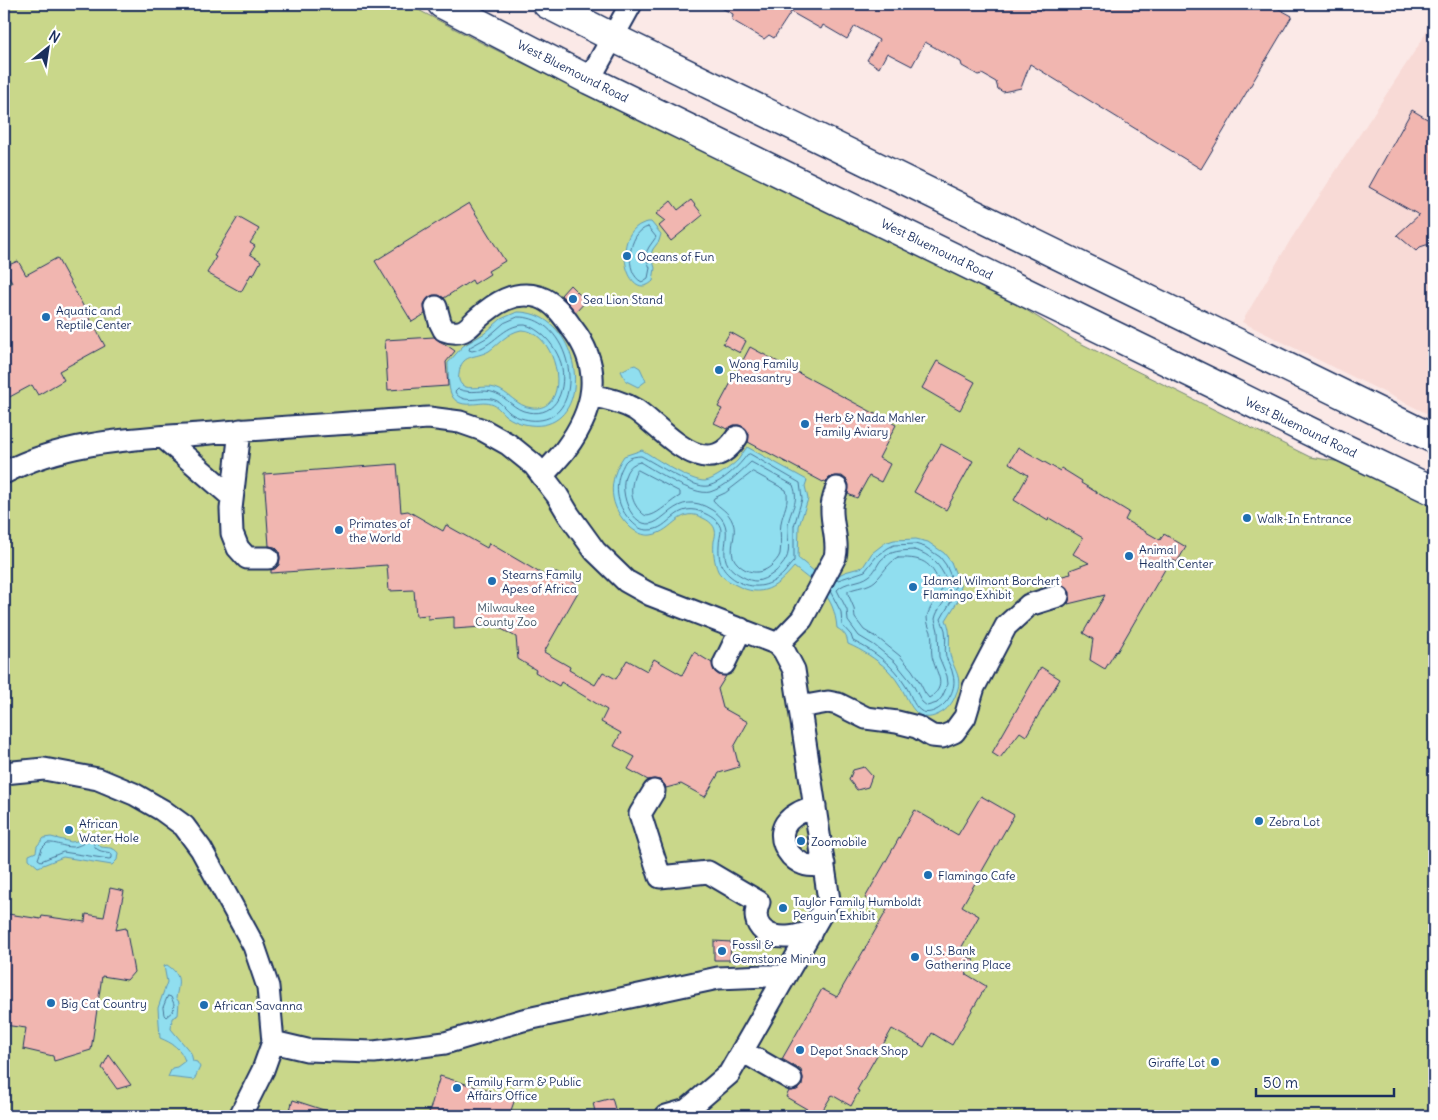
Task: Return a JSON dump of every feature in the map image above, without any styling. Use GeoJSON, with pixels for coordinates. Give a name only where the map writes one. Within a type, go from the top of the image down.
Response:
{"type":"FeatureCollection","features":[{"type":"Feature","properties":{"kind":"main road","name":"West Bluemound Road"},"geometry":{"type":"LineString","coordinates":[[442,4],[589,80],[1434,491]]}},
{"type":"Feature","properties":{"kind":"main road"},"geometry":{"type":"LineString","coordinates":[[547,4],[1434,438]]}},
{"type":"Feature","properties":{"kind":"street"},"geometry":{"type":"LineString","coordinates":[[589,80],[631,4]]}},
{"type":"Feature","properties":{"kind":"street"},"geometry":{"type":"LineString","coordinates":[[436,307],[444,330],[452,333],[461,332],[495,305],[512,296],[537,297],[549,302],[561,313],[575,332],[588,354],[593,372],[592,396],[580,426],[566,449],[542,476]]}},
{"type":"Feature","properties":{"kind":"street"},"geometry":{"type":"LineString","coordinates":[[592,396],[622,403],[635,410],[686,450],[697,455],[718,455],[726,451],[737,437]]}},
{"type":"Feature","properties":{"kind":"street"},"geometry":{"type":"LineString","coordinates":[[4,473],[51,453],[87,445],[240,430],[429,418],[460,422],[483,430],[508,444],[534,465],[595,551],[626,581],[651,595],[778,644],[794,670],[829,900],[729,1074],[699,1109],[687,1110],[666,1116]]}},
{"type":"Feature","properties":{"kind":"street"},"geometry":{"type":"LineString","coordinates":[[240,430],[231,509],[232,534],[238,548],[247,558],[268,558]]}},
{"type":"Feature","properties":{"kind":"street"},"geometry":{"type":"LineString","coordinates":[[163,437],[232,497]]}},
{"type":"Feature","properties":{"kind":"street"},"geometry":{"type":"LineString","coordinates":[[778,644],[802,619],[835,558],[832,510],[837,488]]}},
{"type":"Feature","properties":{"kind":"street"},"geometry":{"type":"LineString","coordinates":[[800,707],[828,702],[838,704],[866,718],[917,727],[932,736],[942,737],[954,732],[966,717],[974,687],[1006,626],[1030,605],[1058,596]]}},
{"type":"Feature","properties":{"kind":"street"},"geometry":{"type":"LineString","coordinates":[[724,664],[742,629]]}},
{"type":"Feature","properties":{"kind":"street"},"geometry":{"type":"LineString","coordinates":[[4,773],[44,768],[98,779],[134,794],[162,810],[184,826],[201,849],[254,946],[268,988],[273,1042],[263,1070],[240,1116]]}},
{"type":"Feature","properties":{"kind":"street"},"geometry":{"type":"LineString","coordinates":[[654,791],[640,814],[660,877],[708,872],[759,902],[756,912],[757,921],[765,932],[779,937],[789,937],[810,932]]}},
{"type":"Feature","properties":{"kind":"street"},"geometry":{"type":"LineString","coordinates":[[815,806],[798,813],[786,822],[782,833],[784,846],[802,864],[813,866],[824,864]]}},
{"type":"Feature","properties":{"kind":"street"},"geometry":{"type":"LineString","coordinates":[[273,1042],[307,1050],[374,1052],[445,1043],[523,1020],[718,978],[785,976]]}},
{"type":"Feature","properties":{"kind":"street"},"geometry":{"type":"LineString","coordinates":[[742,1051],[791,1079]]}},
{"type":"Feature","properties":{"kind":"shaded area"},"geometry":{"type":"Polygon","coordinates":[[[1434,15],[1434,417],[1242,322],[1291,239],[1422,40],[1434,15]]]}},
{"type":"Feature","properties":{"kind":"green space","name":"Milwaukee County Zoo"},"geometry":{"type":"Polygon","coordinates":[[[4,4],[407,4],[553,78],[986,287],[1074,340],[1310,457],[1347,463],[1434,505],[1434,1116],[4,1116],[4,4]]]}},
{"type":"Feature","properties":{"kind":"water"},"geometry":{"type":"Polygon","coordinates":[[[651,222],[661,234],[651,254],[655,268],[653,281],[644,286],[636,283],[629,275],[625,250],[628,238],[636,228],[651,222]]]}},
{"type":"Feature","properties":{"kind":"water"},"geometry":{"type":"Polygon","coordinates":[[[517,312],[540,317],[557,330],[569,349],[574,371],[573,392],[566,411],[551,422],[530,425],[514,421],[493,405],[486,403],[463,404],[453,397],[450,391],[448,363],[463,346],[485,333],[501,319],[517,312]],[[521,330],[516,331],[489,351],[466,360],[460,367],[459,381],[468,388],[495,388],[526,407],[545,406],[553,398],[557,385],[556,371],[552,356],[544,343],[534,334],[521,330]]]}},
{"type":"Feature","properties":{"kind":"water"},"geometry":{"type":"Polygon","coordinates":[[[635,365],[640,368],[646,381],[638,387],[626,381],[621,371],[635,365]]]}},
{"type":"Feature","properties":{"kind":"water"},"geometry":{"type":"Polygon","coordinates":[[[747,447],[807,480],[805,486],[808,499],[799,526],[798,558],[815,572],[835,577],[863,567],[872,553],[885,543],[894,540],[916,539],[928,542],[944,553],[951,562],[961,592],[959,599],[946,620],[951,660],[959,683],[953,700],[945,710],[932,717],[920,716],[912,708],[898,682],[887,669],[869,655],[848,644],[845,635],[837,628],[835,616],[828,599],[817,586],[794,567],[781,580],[768,589],[754,591],[745,589],[726,579],[718,571],[714,553],[715,531],[707,520],[696,515],[689,515],[677,520],[659,533],[645,535],[631,528],[623,520],[614,503],[612,494],[613,484],[618,465],[624,456],[642,450],[682,474],[705,481],[732,466],[747,447]]]}},
{"type":"Feature","properties":{"kind":"water"},"geometry":{"type":"Polygon","coordinates":[[[97,833],[99,838],[98,844],[101,847],[113,849],[118,853],[117,860],[112,865],[63,857],[38,867],[29,859],[29,855],[36,852],[37,846],[44,838],[51,837],[71,842],[77,841],[89,834],[97,833]]]}},
{"type":"Feature","properties":{"kind":"water"},"geometry":{"type":"Polygon","coordinates":[[[167,965],[175,972],[178,979],[176,998],[179,1002],[178,1015],[172,1018],[171,1029],[191,1053],[193,1061],[197,1062],[200,1067],[194,1080],[168,1077],[172,1068],[185,1061],[176,1046],[160,1038],[158,1008],[167,982],[164,966],[167,965]]]}},
{"type":"Feature","properties":{"kind":"building"},"geometry":{"type":"Polygon","coordinates":[[[714,4],[1029,4],[1042,11],[1047,4],[1270,4],[1292,16],[1201,169],[1030,64],[1021,88],[1003,92],[998,89],[996,82],[962,66],[961,62],[925,42],[912,66],[887,53],[879,68],[867,60],[879,40],[855,26],[847,39],[823,25],[821,29],[791,12],[774,38],[769,35],[764,39],[732,20],[733,14],[714,4]]]}},
{"type":"Feature","properties":{"kind":"building"},"geometry":{"type":"Polygon","coordinates":[[[1412,110],[1434,123],[1434,245],[1420,247],[1416,251],[1397,235],[1419,215],[1369,187],[1412,110]]]}},
{"type":"Feature","properties":{"kind":"building"},"geometry":{"type":"Polygon","coordinates":[[[691,200],[703,215],[671,241],[659,226],[665,221],[656,214],[671,201],[678,210],[691,200]]]}},
{"type":"Feature","properties":{"kind":"building"},"geometry":{"type":"Polygon","coordinates":[[[469,203],[505,261],[488,271],[490,274],[474,284],[472,280],[444,298],[439,295],[433,295],[428,298],[424,304],[425,314],[412,322],[375,261],[469,203]]]}},
{"type":"Feature","properties":{"kind":"building"},"geometry":{"type":"Polygon","coordinates":[[[238,217],[259,229],[250,243],[255,246],[250,254],[261,261],[241,292],[207,273],[216,257],[214,256],[238,217]]]}},
{"type":"Feature","properties":{"kind":"building","name":"Aquatic and Reptile Center"},"geometry":{"type":"Polygon","coordinates":[[[57,258],[105,346],[59,371],[64,380],[38,395],[32,385],[4,400],[4,287],[12,283],[4,267],[18,261],[26,275],[57,258]]]}},
{"type":"Feature","properties":{"kind":"building","name":"Sea Lion Stand"},"geometry":{"type":"Polygon","coordinates":[[[570,285],[586,301],[576,312],[561,295],[570,285]]]}},
{"type":"Feature","properties":{"kind":"building"},"geometry":{"type":"Polygon","coordinates":[[[730,332],[746,341],[740,353],[723,344],[730,332]]]}},
{"type":"Feature","properties":{"kind":"building"},"geometry":{"type":"Polygon","coordinates":[[[434,337],[455,351],[446,362],[448,386],[388,390],[385,340],[434,337]]]}},
{"type":"Feature","properties":{"kind":"building","name":"Herb & Nada Mahler Family Aviary"},"geometry":{"type":"Polygon","coordinates":[[[750,347],[896,425],[879,458],[890,464],[881,482],[869,476],[857,498],[848,494],[849,485],[842,476],[834,476],[823,482],[748,442],[749,434],[745,428],[734,425],[727,429],[714,423],[722,409],[718,407],[750,347]]]}},
{"type":"Feature","properties":{"kind":"building"},"geometry":{"type":"Polygon","coordinates":[[[937,361],[975,382],[960,410],[922,388],[937,361]]]}},
{"type":"Feature","properties":{"kind":"building"},"geometry":{"type":"Polygon","coordinates":[[[941,444],[973,461],[946,510],[914,492],[941,444]]]}},
{"type":"Feature","properties":{"kind":"building","name":"Animal Health Center"},"geometry":{"type":"Polygon","coordinates":[[[1018,447],[1060,471],[1061,468],[1082,481],[1081,483],[1129,512],[1125,520],[1160,540],[1164,534],[1186,547],[1177,562],[1171,559],[1117,652],[1105,669],[1090,660],[1093,639],[1083,633],[1105,595],[1068,604],[1070,592],[1061,584],[1055,584],[1054,578],[1071,574],[1070,570],[1089,563],[1073,554],[1083,538],[1049,518],[1048,521],[1014,500],[1028,475],[1009,463],[1018,447]]]}},
{"type":"Feature","properties":{"kind":"building"},"geometry":{"type":"Polygon","coordinates":[[[397,464],[401,512],[408,511],[443,531],[446,525],[487,548],[489,543],[547,577],[551,570],[577,584],[578,592],[544,652],[570,667],[569,670],[595,685],[603,672],[616,679],[627,660],[647,671],[654,659],[682,675],[694,652],[712,663],[714,671],[719,675],[726,676],[718,689],[723,708],[748,722],[734,747],[739,767],[719,773],[705,797],[681,784],[666,788],[660,780],[648,780],[628,769],[635,757],[614,746],[621,733],[601,722],[607,710],[561,682],[559,686],[535,672],[536,670],[518,659],[516,637],[496,626],[454,629],[454,617],[428,619],[428,615],[416,616],[414,590],[389,591],[387,565],[271,573],[271,570],[279,565],[280,558],[279,551],[275,547],[269,546],[264,474],[397,464]]]}},
{"type":"Feature","properties":{"kind":"building"},"geometry":{"type":"Polygon","coordinates":[[[1041,667],[1060,679],[1026,736],[1020,732],[1000,758],[992,753],[1041,667]]]}},
{"type":"Feature","properties":{"kind":"building"},"geometry":{"type":"Polygon","coordinates":[[[864,767],[872,776],[868,787],[857,790],[849,780],[853,770],[864,767]]]}},
{"type":"Feature","properties":{"kind":"building","name":"U.S. Bank Gathering Place"},"geometry":{"type":"Polygon","coordinates":[[[981,796],[1014,815],[962,906],[979,916],[959,952],[974,960],[966,974],[986,986],[952,1045],[932,1033],[924,1047],[892,1029],[857,1090],[859,1091],[851,1106],[832,1095],[819,1116],[786,1097],[789,1091],[797,1090],[802,1086],[803,1078],[801,1070],[782,1059],[822,989],[837,997],[887,910],[865,898],[915,810],[958,835],[981,796]]]}},
{"type":"Feature","properties":{"kind":"building","name":"Big Cat Country"},"geometry":{"type":"Polygon","coordinates":[[[110,888],[124,891],[116,930],[126,928],[134,972],[127,980],[102,976],[91,1050],[54,1061],[53,1056],[23,1049],[26,1028],[4,1025],[4,944],[8,914],[41,919],[42,916],[85,922],[86,914],[104,917],[110,888]]]}},
{"type":"Feature","properties":{"kind":"building","name":"Fossil & Gemstone Mining"},"geometry":{"type":"Polygon","coordinates":[[[714,941],[731,942],[730,960],[714,960],[714,941]]]}},
{"type":"Feature","properties":{"kind":"building"},"geometry":{"type":"Polygon","coordinates":[[[109,1055],[131,1085],[117,1089],[102,1068],[109,1055]]]}},
{"type":"Feature","properties":{"kind":"building","name":"Family Farm & Public Affairs Office"},"geometry":{"type":"Polygon","coordinates":[[[440,1076],[515,1099],[509,1116],[428,1116],[440,1076]]]}},
{"type":"Feature","properties":{"kind":"building"},"geometry":{"type":"Polygon","coordinates":[[[612,1098],[617,1116],[596,1116],[593,1103],[612,1098]]]}},
{"type":"Feature","properties":{"kind":"building"},"geometry":{"type":"Polygon","coordinates":[[[293,1100],[333,1113],[333,1116],[288,1116],[293,1100]]]}},
{"type":"Feature","properties":{"kind":"place","name":"Oceans of Fun"},"geometry":{"type":"Point","coordinates":[627,256]}},
{"type":"Feature","properties":{"kind":"place","name":"Sea Lion Stand"},"geometry":{"type":"Point","coordinates":[573,299]}},
{"type":"Feature","properties":{"kind":"place","name":"Aquatic and Reptile Center"},"geometry":{"type":"Point","coordinates":[46,317]}},
{"type":"Feature","properties":{"kind":"place","name":"Wong Family Pheasantry"},"geometry":{"type":"Point","coordinates":[719,370]}},
{"type":"Feature","properties":{"kind":"place","name":"Herb & Nada Mahler Family Aviary"},"geometry":{"type":"Point","coordinates":[805,424]}},
{"type":"Feature","properties":{"kind":"place","name":"Walk-In Entrance"},"geometry":{"type":"Point","coordinates":[1247,518]}},
{"type":"Feature","properties":{"kind":"place","name":"Primates of the World"},"geometry":{"type":"Point","coordinates":[339,530]}},
{"type":"Feature","properties":{"kind":"place","name":"Animal Health Center"},"geometry":{"type":"Point","coordinates":[1129,556]}},
{"type":"Feature","properties":{"kind":"place","name":"Stearns Family Apes of Africa"},"geometry":{"type":"Point","coordinates":[492,581]}},
{"type":"Feature","properties":{"kind":"place","name":"Idamel Wilmont Borchert Flamingo Exhibit"},"geometry":{"type":"Point","coordinates":[913,587]}},
{"type":"Feature","properties":{"kind":"place","name":"Zebra Lot"},"geometry":{"type":"Point","coordinates":[1259,821]}},
{"type":"Feature","properties":{"kind":"place","name":"African Water Hole"},"geometry":{"type":"Point","coordinates":[69,830]}},
{"type":"Feature","properties":{"kind":"place","name":"Zoomobile"},"geometry":{"type":"Point","coordinates":[801,841]}},
{"type":"Feature","properties":{"kind":"place","name":"Flamingo Cafe"},"geometry":{"type":"Point","coordinates":[928,875]}},
{"type":"Feature","properties":{"kind":"place","name":"Taylor Family Humboldt Penguin Exhibit"},"geometry":{"type":"Point","coordinates":[783,908]}},
{"type":"Feature","properties":{"kind":"place","name":"Fossil & Gemstone Mining"},"geometry":{"type":"Point","coordinates":[722,951]}},
{"type":"Feature","properties":{"kind":"place","name":"U.S. Bank Gathering Place"},"geometry":{"type":"Point","coordinates":[915,957]}},
{"type":"Feature","properties":{"kind":"place","name":"Big Cat Country"},"geometry":{"type":"Point","coordinates":[51,1003]}},
{"type":"Feature","properties":{"kind":"place","name":"African Savanna"},"geometry":{"type":"Point","coordinates":[204,1005]}},
{"type":"Feature","properties":{"kind":"place","name":"Depot Snack Shop"},"geometry":{"type":"Point","coordinates":[800,1050]}},
{"type":"Feature","properties":{"kind":"place","name":"Giraffe Lot"},"geometry":{"type":"Point","coordinates":[1215,1062]}},
{"type":"Feature","properties":{"kind":"place","name":"Family Farm & Public Affairs Office"},"geometry":{"type":"Point","coordinates":[457,1088]}}]}
